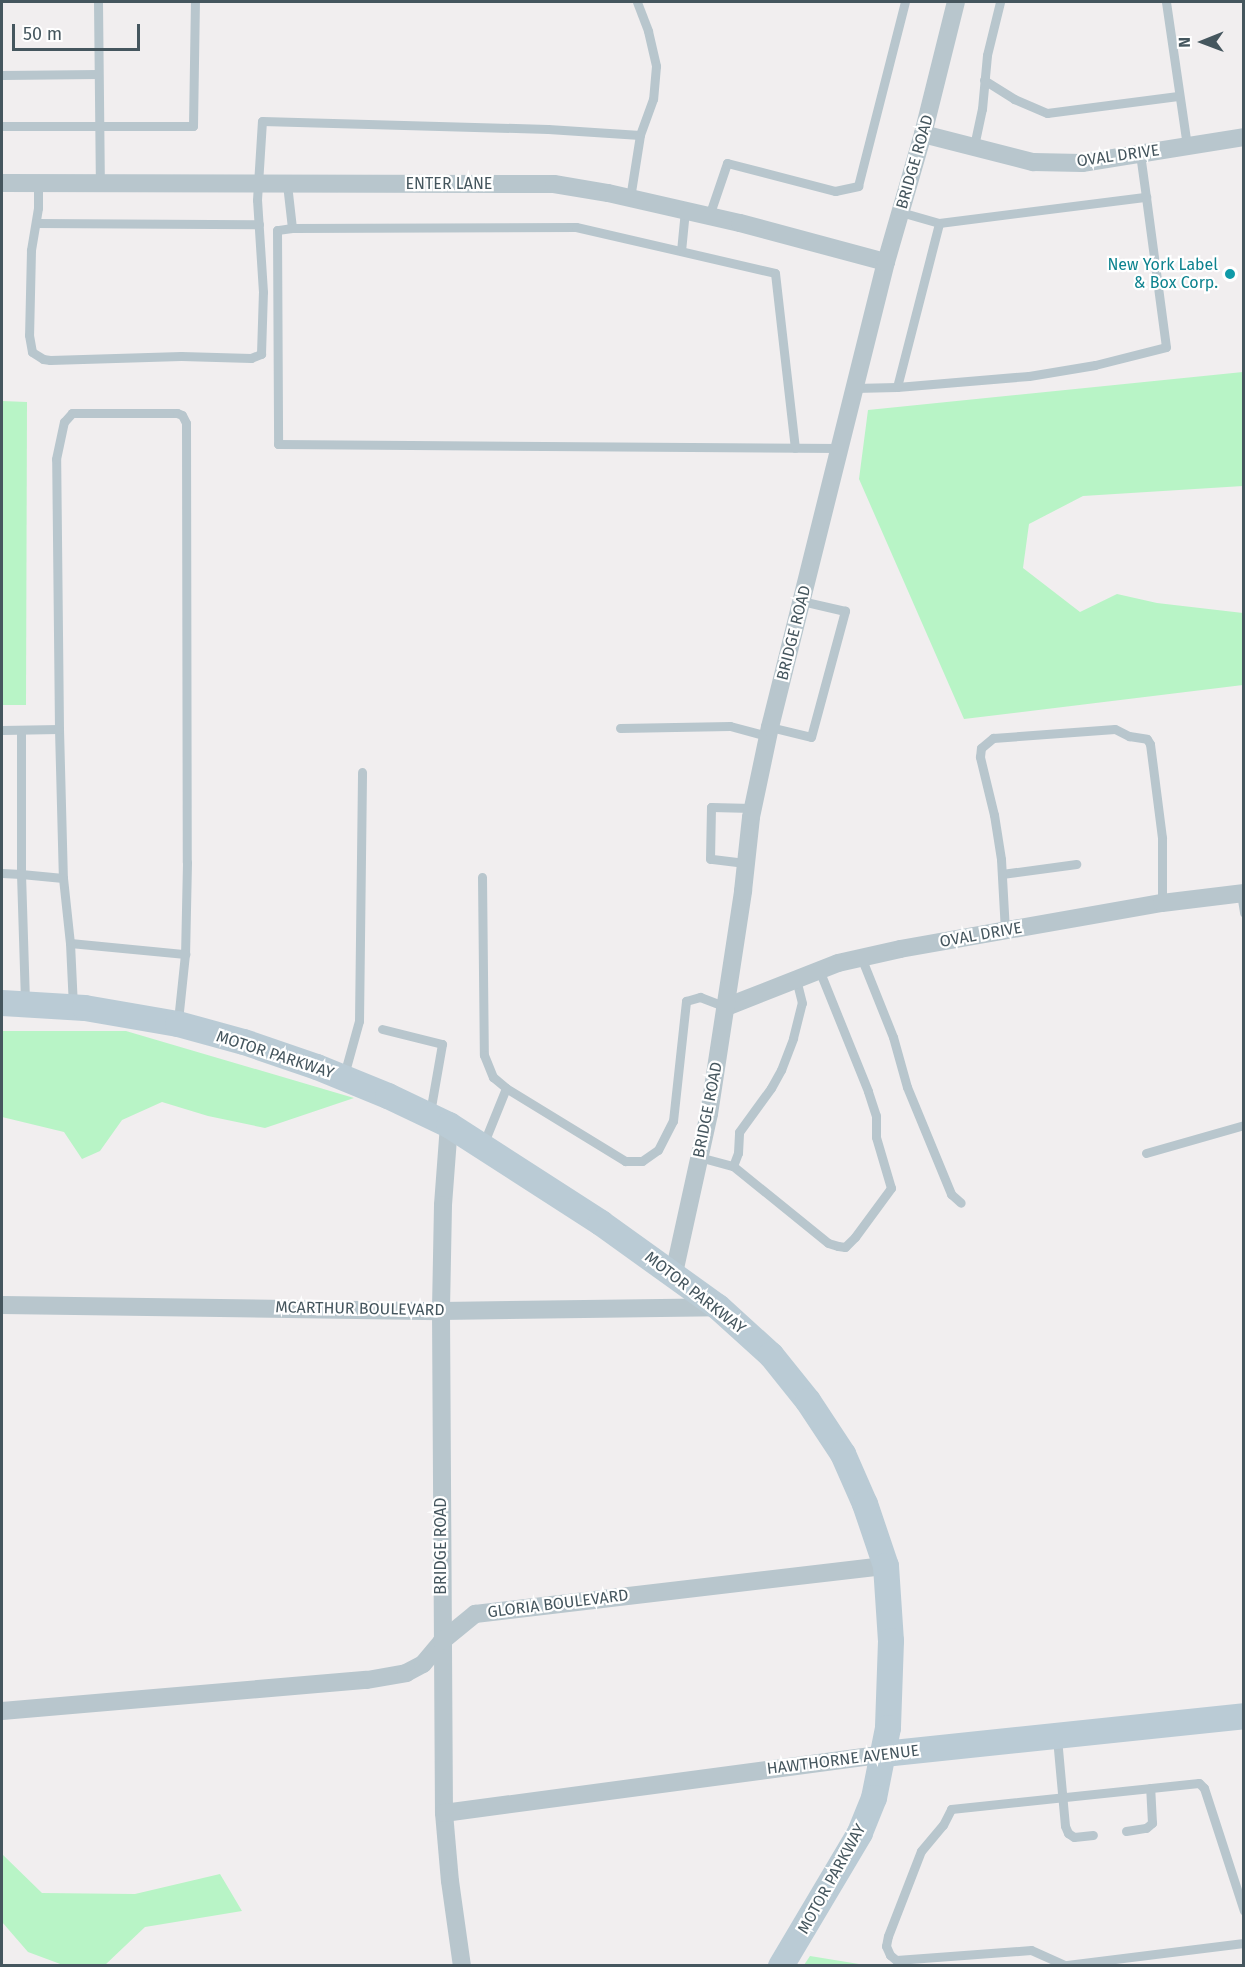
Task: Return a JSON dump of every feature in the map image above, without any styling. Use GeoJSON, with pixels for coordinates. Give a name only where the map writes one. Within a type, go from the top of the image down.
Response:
{"type":"FeatureCollection","features":[{"type":"Feature","properties":{"kind":"main road","name":"MOTOR PARKWAY"},"geometry":{"type":"LineString","coordinates":[[13,1004],[73,1007],[178,1024],[244,1042],[344,1077],[439,1120],[483,1145],[674,1273],[718,1307],[771,1355],[808,1401],[843,1454],[865,1504],[886,1566],[891,1679],[884,1754],[874,1798],[860,1833],[781,1965]]}},
{"type":"Feature","properties":{"kind":"main road","name":"HAWTHORNE AVENUE"},"geometry":{"type":"LineString","coordinates":[[884,1754],[1244,1716]]}},
{"type":"Feature","properties":{"kind":"street","name":"BRIDGE ROAD"},"geometry":{"type":"LineString","coordinates":[[674,1273],[699,1157],[726,1007],[752,808],[769,731],[886,262],[923,134],[956,2]]}},
{"type":"Feature","properties":{"kind":"street","name":"OVAL DRIVE"},"geometry":{"type":"LineString","coordinates":[[923,134],[1033,162],[1082,163],[1244,137]]}},
{"type":"Feature","properties":{"kind":"street","name":"ENTER LANE"},"geometry":{"type":"LineString","coordinates":[[2,183],[554,184],[685,210],[886,262]]}},
{"type":"Feature","properties":{"kind":"street","name":"OVAL DRIVE"},"geometry":{"type":"LineString","coordinates":[[726,1007],[819,970],[861,957],[1162,903],[1242,893]]}},
{"type":"Feature","properties":{"kind":"street","name":"BRIDGE ROAD"},"geometry":{"type":"LineString","coordinates":[[439,1120],[443,1205],[441,1311],[444,1813],[450,1881],[462,1965]]}},
{"type":"Feature","properties":{"kind":"street","name":"MCARTHUR BOULEVARD"},"geometry":{"type":"LineString","coordinates":[[2,1305],[441,1311],[628,1306],[718,1307]]}},
{"type":"Feature","properties":{"kind":"street","name":"GLORIA BOULEVARD"},"geometry":{"type":"LineString","coordinates":[[2,1711],[367,1680],[406,1673],[423,1664],[442,1641],[475,1614],[886,1566]]}},
{"type":"Feature","properties":{"kind":"street","name":"HAWTHORNE AVENUE"},"geometry":{"type":"LineString","coordinates":[[444,1813],[884,1754]]}},
{"type":"Feature","properties":{"kind":"lane"},"geometry":{"type":"LineString","coordinates":[[98,2],[100,183]]}},
{"type":"Feature","properties":{"kind":"lane"},"geometry":{"type":"LineString","coordinates":[[2,126],[193,126],[195,2]]}},
{"type":"Feature","properties":{"kind":"lane"},"geometry":{"type":"LineString","coordinates":[[630,198],[640,135],[653,99],[657,66],[648,31],[637,2]]}},
{"type":"Feature","properties":{"kind":"lane"},"geometry":{"type":"LineString","coordinates":[[709,216],[727,163],[835,191],[858,186],[905,2]]}},
{"type":"Feature","properties":{"kind":"lane"},"geometry":{"type":"LineString","coordinates":[[974,146],[982,109],[984,80],[1000,2]]}},
{"type":"Feature","properties":{"kind":"lane"},"geometry":{"type":"LineString","coordinates":[[1166,2],[1187,146]]}},
{"type":"Feature","properties":{"kind":"lane"},"geometry":{"type":"LineString","coordinates":[[2,75],[99,74]]}},
{"type":"Feature","properties":{"kind":"lane"},"geometry":{"type":"LineString","coordinates":[[984,80],[1014,99],[1047,113],[1178,96]]}},
{"type":"Feature","properties":{"kind":"lane"},"geometry":{"type":"LineString","coordinates":[[38,183],[36,223],[30,265],[29,335],[32,352],[43,359],[50,360],[259,356],[263,338],[258,184],[262,121],[548,129],[640,135]]}},
{"type":"Feature","properties":{"kind":"lane"},"geometry":{"type":"LineString","coordinates":[[854,388],[897,387],[1029,376],[1095,365],[1166,347],[1140,154]]}},
{"type":"Feature","properties":{"kind":"lane"},"geometry":{"type":"LineString","coordinates":[[287,184],[292,228]]}},
{"type":"Feature","properties":{"kind":"lane"},"geometry":{"type":"LineString","coordinates":[[901,212],[939,223],[1146,197]]}},
{"type":"Feature","properties":{"kind":"lane"},"geometry":{"type":"LineString","coordinates":[[681,251],[685,210]]}},
{"type":"Feature","properties":{"kind":"lane"},"geometry":{"type":"LineString","coordinates":[[36,223],[259,224]]}},
{"type":"Feature","properties":{"kind":"lane"},"geometry":{"type":"LineString","coordinates":[[897,387],[939,223]]}},
{"type":"Feature","properties":{"kind":"lane"},"geometry":{"type":"LineString","coordinates":[[795,448],[775,273],[576,226],[277,230],[278,444],[795,448],[839,448]]}},
{"type":"Feature","properties":{"kind":"lane"},"geometry":{"type":"LineString","coordinates":[[73,1007],[70,943],[63,878],[59,729],[57,459],[64,422],[72,414],[177,413],[186,423],[185,954],[178,1024]]}},
{"type":"Feature","properties":{"kind":"lane"},"geometry":{"type":"LineString","coordinates":[[620,728],[730,726],[811,737],[845,611],[802,601]]}},
{"type":"Feature","properties":{"kind":"lane"},"geometry":{"type":"LineString","coordinates":[[2,730],[59,729]]}},
{"type":"Feature","properties":{"kind":"lane"},"geometry":{"type":"LineString","coordinates":[[1005,931],[1002,874],[994,815],[980,757],[981,748],[993,738],[1115,729],[1129,736],[1147,739],[1150,744],[1162,838],[1162,903]]}},
{"type":"Feature","properties":{"kind":"lane"},"geometry":{"type":"LineString","coordinates":[[13,1004],[21,874],[21,730]]}},
{"type":"Feature","properties":{"kind":"lane"},"geometry":{"type":"LineString","coordinates":[[344,1077],[358,1021],[362,772]]}},
{"type":"Feature","properties":{"kind":"lane"},"geometry":{"type":"LineString","coordinates":[[746,864],[710,859],[711,807],[752,808]]}},
{"type":"Feature","properties":{"kind":"lane"},"geometry":{"type":"LineString","coordinates":[[1002,874],[1076,864]]}},
{"type":"Feature","properties":{"kind":"lane"},"geometry":{"type":"LineString","coordinates":[[2,873],[63,878]]}},
{"type":"Feature","properties":{"kind":"lane"},"geometry":{"type":"LineString","coordinates":[[482,877],[484,1055],[493,1077],[506,1088],[625,1161],[642,1161],[658,1150],[673,1121],[686,1001],[700,997],[726,1007]]}},
{"type":"Feature","properties":{"kind":"lane"},"geometry":{"type":"LineString","coordinates":[[1242,893],[1244,913]]}},
{"type":"Feature","properties":{"kind":"lane"},"geometry":{"type":"LineString","coordinates":[[70,943],[185,954]]}},
{"type":"Feature","properties":{"kind":"lane"},"geometry":{"type":"LineString","coordinates":[[861,957],[894,1037],[907,1087],[951,1194],[961,1203]]}},
{"type":"Feature","properties":{"kind":"lane"},"geometry":{"type":"LineString","coordinates":[[699,1157],[733,1166],[828,1243],[845,1247],[891,1188],[876,1137],[876,1116],[868,1091],[819,970]]}},
{"type":"Feature","properties":{"kind":"lane"},"geometry":{"type":"LineString","coordinates":[[733,1166],[738,1153],[739,1131],[771,1088],[781,1070],[793,1038],[802,1004],[796,979]]}},
{"type":"Feature","properties":{"kind":"lane"},"geometry":{"type":"LineString","coordinates":[[382,1029],[442,1044],[439,1120]]}},
{"type":"Feature","properties":{"kind":"lane"},"geometry":{"type":"LineString","coordinates":[[483,1145],[506,1088]]}},
{"type":"Feature","properties":{"kind":"lane"},"geometry":{"type":"LineString","coordinates":[[1146,1153],[1244,1125]]}},
{"type":"Feature","properties":{"kind":"lane"},"geometry":{"type":"LineString","coordinates":[[1057,1736],[1061,1799],[1068,1833],[1074,1837],[1093,1835]]}},
{"type":"Feature","properties":{"kind":"lane"},"geometry":{"type":"LineString","coordinates":[[1244,1911],[1204,1788],[1199,1783],[1192,1782],[1061,1799],[951,1809],[943,1825],[921,1851],[886,1946],[896,1960],[1031,1950],[1067,1965],[1244,1943]]}},
{"type":"Feature","properties":{"kind":"lane"},"geometry":{"type":"LineString","coordinates":[[1126,1831],[1146,1828],[1152,1823],[1150,1788]]}},
{"type":"Feature","properties":{"kind":"green space"},"geometry":{"type":"Polygon","coordinates":[[[1243,372],[1243,486],[1083,496],[1029,524],[1023,568],[1080,612],[1117,594],[1157,603],[1243,613],[1243,685],[964,719],[859,479],[868,410],[1243,372]]]}},
{"type":"Feature","properties":{"kind":"green space"},"geometry":{"type":"Polygon","coordinates":[[[2,401],[27,402],[26,705],[2,705],[2,401]]]}},
{"type":"Feature","properties":{"kind":"green space"},"geometry":{"type":"Polygon","coordinates":[[[2,1031],[126,1031],[354,1098],[265,1128],[208,1116],[162,1102],[122,1120],[100,1151],[82,1159],[64,1132],[2,1117],[2,1031]]]}},
{"type":"Feature","properties":{"kind":"green space"},"geometry":{"type":"Polygon","coordinates":[[[2,1854],[42,1893],[135,1894],[220,1874],[242,1911],[145,1927],[105,1965],[63,1965],[28,1952],[2,1922],[2,1854]]]}},
{"type":"Feature","properties":{"kind":"green space"},"geometry":{"type":"Polygon","coordinates":[[[810,1956],[865,1965],[804,1965],[810,1956]]]}},
{"type":"Feature","properties":{"kind":"place","name":"New York Label & Box Corp."},"geometry":{"type":"Point","coordinates":[1230,274]}}]}
